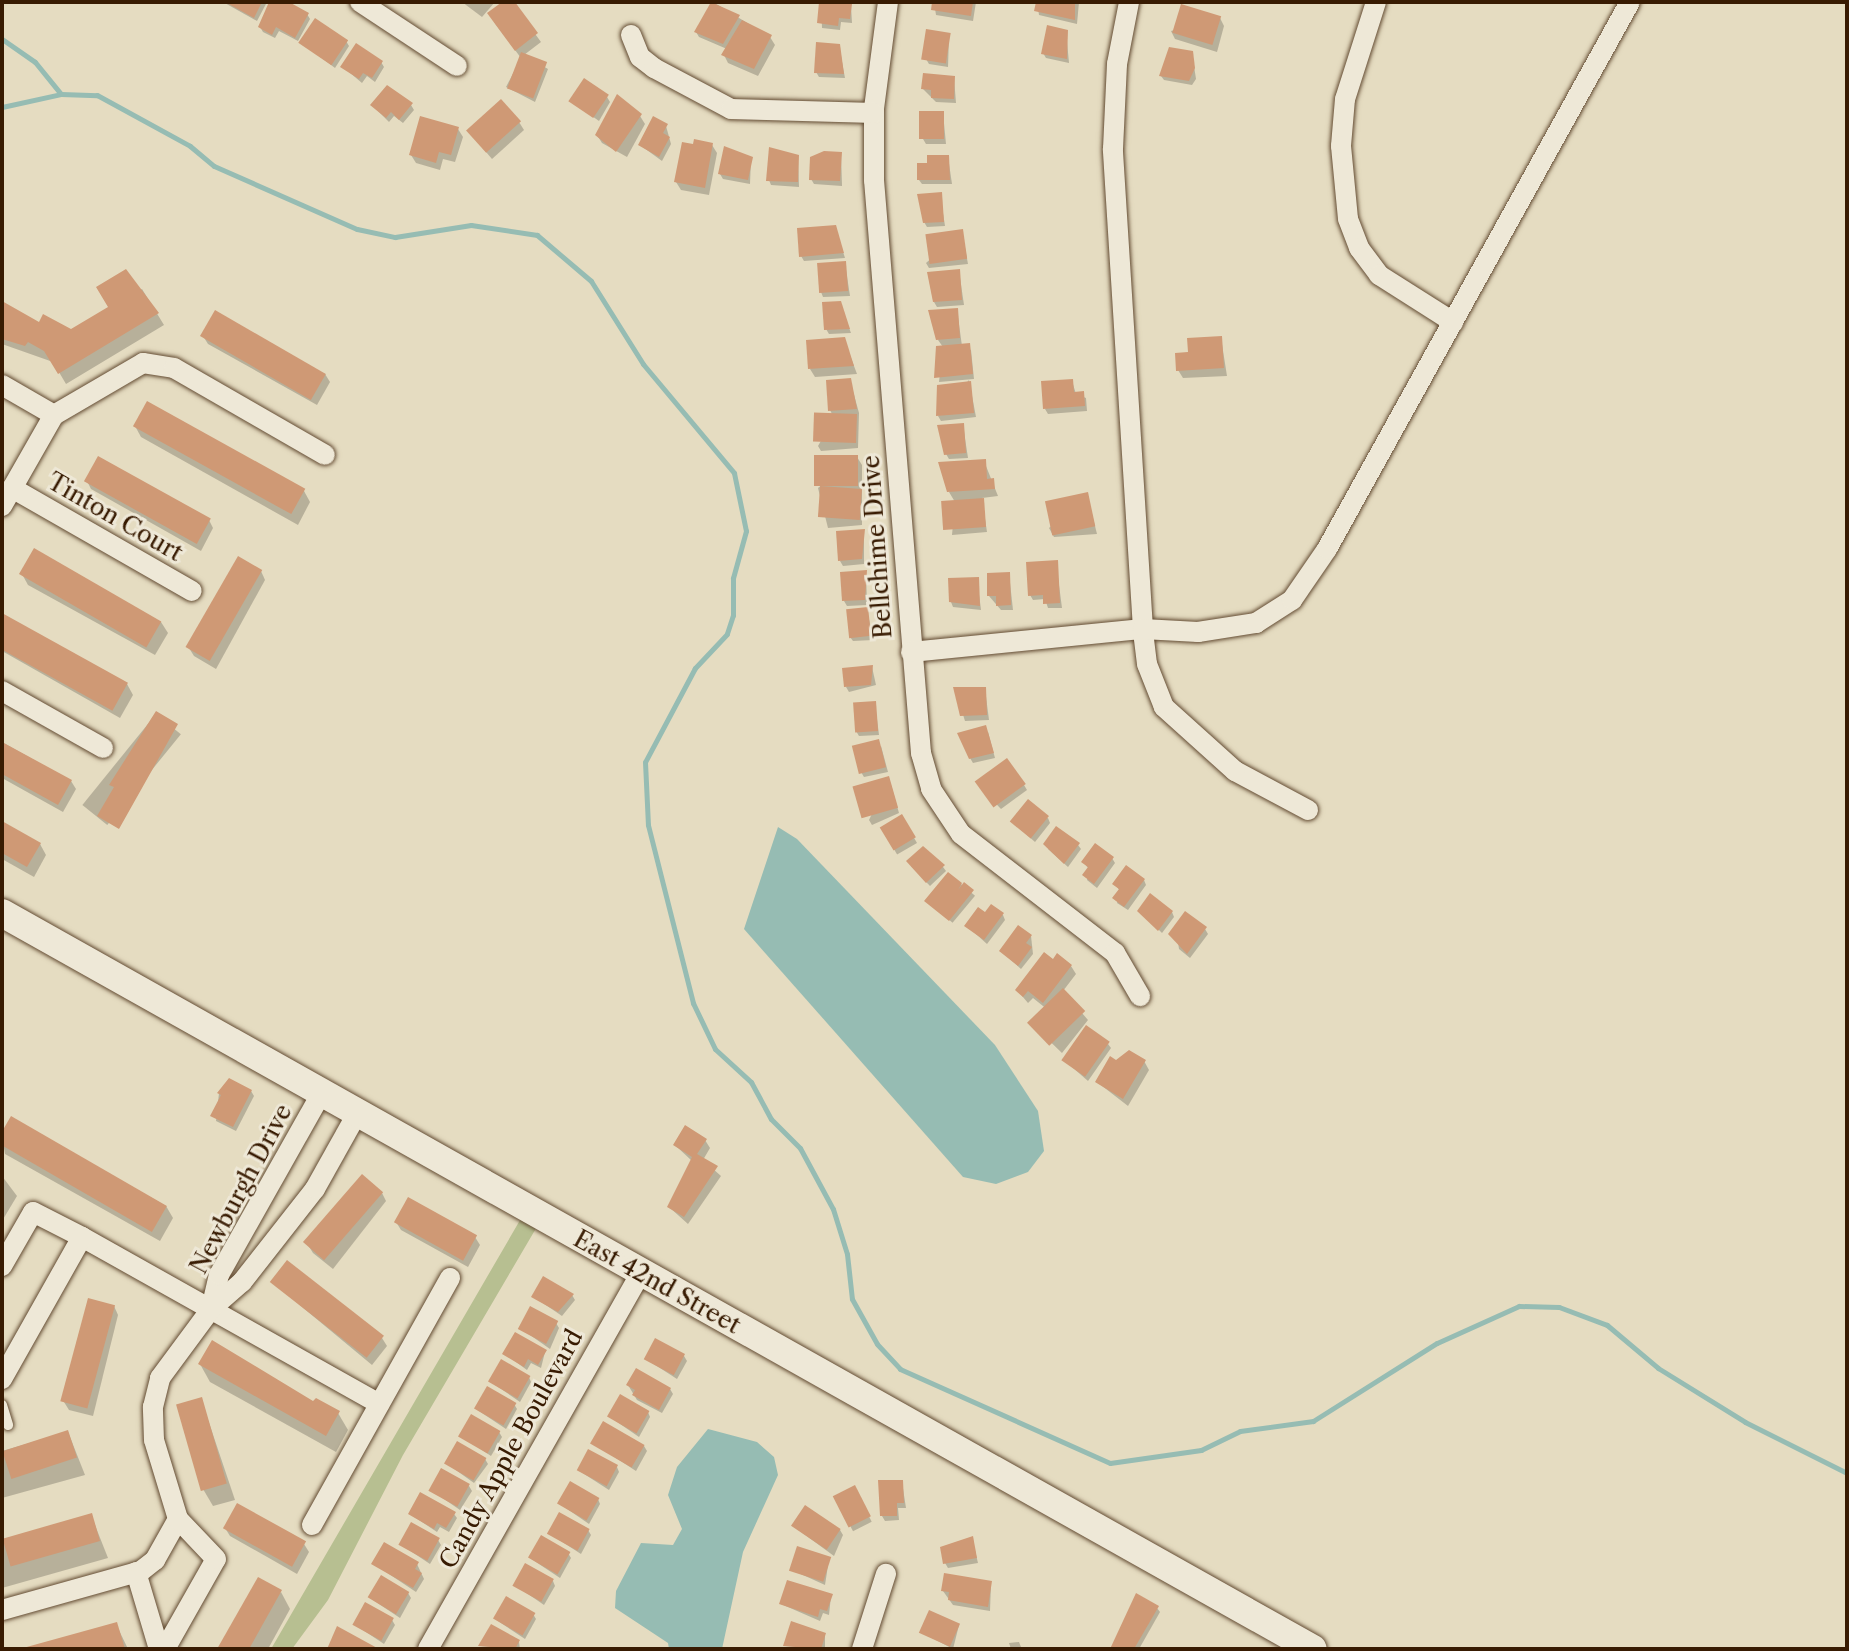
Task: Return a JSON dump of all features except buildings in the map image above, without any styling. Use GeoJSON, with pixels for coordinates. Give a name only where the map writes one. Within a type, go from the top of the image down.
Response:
{"type":"FeatureCollection","features":[{"type":"Feature","properties":{"kind":"street"},"geometry":{"type":"LineString","coordinates":[[360,2],[457,66]]}},
{"type":"Feature","properties":{"kind":"street","name":"Bellchime Drive"},"geometry":{"type":"LineString","coordinates":[[888,2],[874,113],[874,180],[921,753],[939,800],[961,834],[1115,953],[1140,996]]}},
{"type":"Feature","properties":{"kind":"street"},"geometry":{"type":"LineString","coordinates":[[1129,2],[1117,64],[1113,149],[1147,664],[1164,707],[1235,771],[1308,810]]}},
{"type":"Feature","properties":{"kind":"street"},"geometry":{"type":"LineString","coordinates":[[1376,2],[1345,99],[1341,146],[1348,219],[1359,248],[1379,275],[1453,322]]}},
{"type":"Feature","properties":{"kind":"street"},"geometry":{"type":"LineString","coordinates":[[911,652],[1143,629],[1198,632],[1256,623],[1292,600],[1327,549],[1630,2]]}},
{"type":"Feature","properties":{"kind":"street"},"geometry":{"type":"LineString","coordinates":[[631,35],[640,57],[654,68],[731,109],[874,113]]}},
{"type":"Feature","properties":{"kind":"street"},"geometry":{"type":"LineString","coordinates":[[7,497],[54,415],[135,365],[161,363],[325,455]]}},
{"type":"Feature","properties":{"kind":"street"},"geometry":{"type":"LineString","coordinates":[[2,385],[54,415]]}},
{"type":"Feature","properties":{"kind":"street","name":"Tinton Court"},"geometry":{"type":"LineString","coordinates":[[7,497],[192,591]]}},
{"type":"Feature","properties":{"kind":"street"},"geometry":{"type":"LineString","coordinates":[[2,691],[103,748]]}},
{"type":"Feature","properties":{"kind":"street","name":"East 42nd Street"},"geometry":{"type":"LineString","coordinates":[[2,913],[640,1274],[1313,1649]]}},
{"type":"Feature","properties":{"kind":"street","name":"Newburgh Drive"},"geometry":{"type":"LineString","coordinates":[[162,1649],[216,1559],[178,1519],[154,1440],[154,1398],[166,1366],[211,1309],[219,1275],[321,1094]]}},
{"type":"Feature","properties":{"kind":"street"},"geometry":{"type":"LineString","coordinates":[[2,1266],[33,1212],[211,1309],[242,1282],[315,1189],[357,1114]]}},
{"type":"Feature","properties":{"kind":"street"},"geometry":{"type":"LineString","coordinates":[[2,1379],[82,1237]]}},
{"type":"Feature","properties":{"kind":"street","name":"Candy Apple Boulevard"},"geometry":{"type":"LineString","coordinates":[[428,1649],[640,1274]]}},
{"type":"Feature","properties":{"kind":"street"},"geometry":{"type":"LineString","coordinates":[[312,1525],[450,1278]]}},
{"type":"Feature","properties":{"kind":"street","name":"Newburgh Drive"},"geometry":{"type":"LineString","coordinates":[[211,1309],[379,1404]]}},
{"type":"Feature","properties":{"kind":"street"},"geometry":{"type":"LineString","coordinates":[[2,1610],[136,1572],[153,1563],[178,1519]]}},
{"type":"Feature","properties":{"kind":"street","name":"Newburgh Drive"},"geometry":{"type":"LineString","coordinates":[[136,1572],[162,1649]]}},
{"type":"Feature","properties":{"kind":"street"},"geometry":{"type":"LineString","coordinates":[[862,1649],[886,1574]]}},
{"type":"Feature","properties":{"kind":"lane"},"geometry":{"type":"LineString","coordinates":[[2,1405],[8,1425]]}},
{"type":"Feature","properties":{"kind":"green space"},"geometry":{"type":"Polygon","coordinates":[[[523,1215],[538,1225],[403,1455],[328,1600],[292,1649],[271,1649],[523,1215]]]}},
{"type":"Feature","properties":{"kind":"water"},"geometry":{"type":"Polygon","coordinates":[[[778,827],[797,839],[995,1045],[1038,1111],[1044,1151],[1028,1172],[996,1184],[963,1177],[744,929],[778,827]]]}},
{"type":"Feature","properties":{"kind":"water"},"geometry":{"type":"Polygon","coordinates":[[[708,1429],[757,1442],[774,1457],[778,1475],[743,1552],[722,1649],[669,1649],[668,1643],[615,1608],[616,1591],[641,1543],[673,1545],[682,1529],[668,1495],[677,1467],[708,1429]]]}},
{"type":"Feature","properties":{"kind":"waterway"},"geometry":{"type":"LineString","coordinates":[[2,39],[35,62],[61,94]]}},
{"type":"Feature","properties":{"kind":"waterway"},"geometry":{"type":"LineString","coordinates":[[2,107],[61,94],[97,95],[190,146],[214,166],[357,229],[395,237],[471,225],[537,235],[591,281],[643,364],[734,473],[746,531],[733,578],[733,615],[727,634],[695,668],[645,762],[648,825],[693,1003],[715,1049],[751,1082],[771,1119],[800,1148],[833,1209],[847,1254],[852,1299],[877,1344],[900,1369],[1110,1463],[1201,1450],[1240,1431],[1313,1421],[1437,1343],[1519,1306],[1559,1307],[1607,1325],[1658,1368],[1745,1422],[1847,1473]]}}]}
